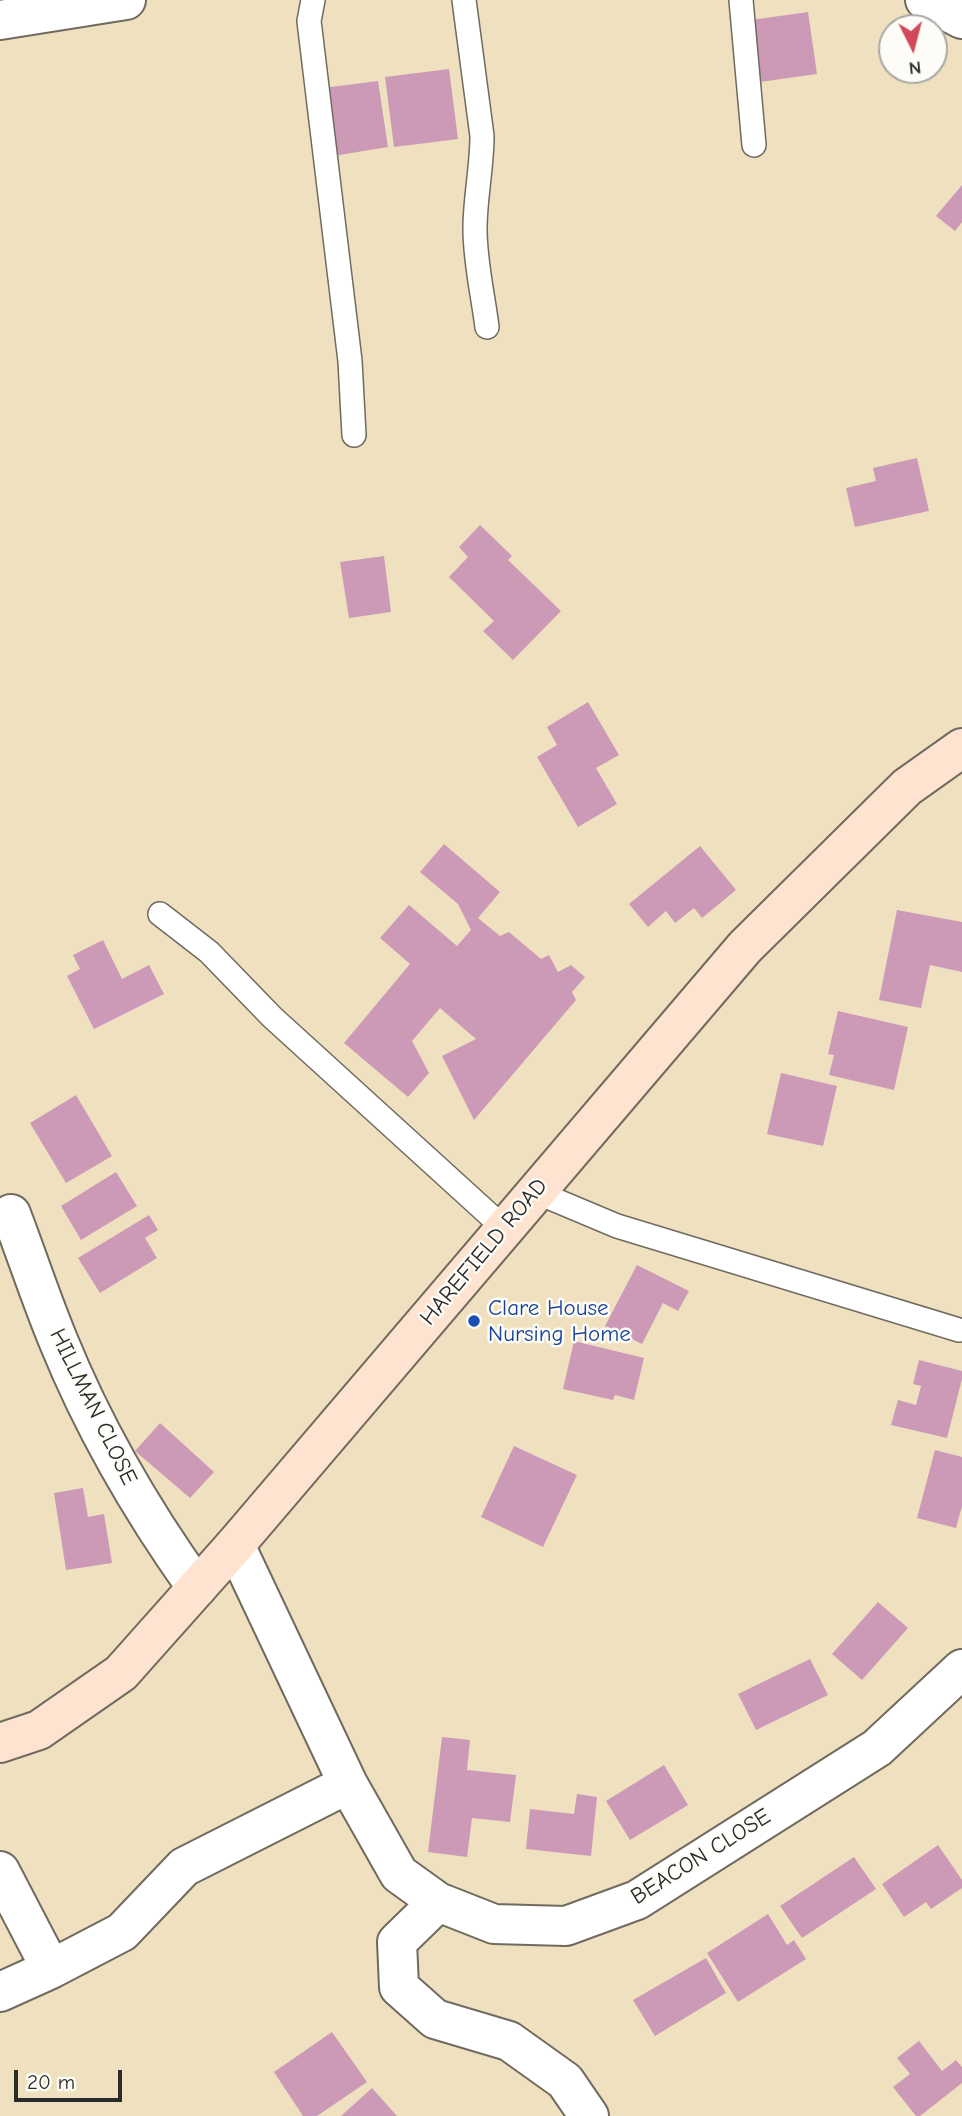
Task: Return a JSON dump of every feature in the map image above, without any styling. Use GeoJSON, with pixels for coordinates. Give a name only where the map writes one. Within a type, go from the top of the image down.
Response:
{"type":"FeatureCollection","features":[{"type":"Feature","properties":{"kind":"main road","name":"HAREFIELD ROAD"},"geometry":{"type":"LineString","coordinates":[[0,1743],[39,1730],[121,1672],[235,1545],[745,947],[907,787],[962,748]]}},
{"type":"Feature","properties":{"kind":"street"},"geometry":{"type":"LineString","coordinates":[[0,20],[126,0]]}},
{"type":"Feature","properties":{"kind":"street"},"geometry":{"type":"LineString","coordinates":[[925,0],[962,19]]}},
{"type":"Feature","properties":{"kind":"street","name":"HILLMAN CLOSE"},"geometry":{"type":"LineString","coordinates":[[11,1214],[83,1397],[122,1473],[157,1532],[197,1588]]}},
{"type":"Feature","properties":{"kind":"street","name":"BEACON CLOSE"},"geometry":{"type":"LineString","coordinates":[[235,1545],[348,1784],[399,1874],[438,1902],[494,1924],[566,1926],[637,1900],[877,1748],[962,1669]]}},
{"type":"Feature","properties":{"kind":"street"},"geometry":{"type":"LineString","coordinates":[[0,1992],[122,1932],[184,1867],[348,1784]]}},
{"type":"Feature","properties":{"kind":"street"},"geometry":{"type":"LineString","coordinates":[[0,1871],[51,1969]]}},
{"type":"Feature","properties":{"kind":"street"},"geometry":{"type":"LineString","coordinates":[[438,1902],[397,1942],[399,1987],[435,2020],[509,2041],[565,2081],[589,2116]]}},
{"type":"Feature","properties":{"kind":"lane"},"geometry":{"type":"LineString","coordinates":[[313,0],[309,21],[349,361],[354,435]]}},
{"type":"Feature","properties":{"kind":"lane"},"geometry":{"type":"LineString","coordinates":[[464,0],[482,136],[482,156],[475,198],[475,233],[487,327]]}},
{"type":"Feature","properties":{"kind":"lane"},"geometry":{"type":"LineString","coordinates":[[741,0],[754,145]]}},
{"type":"Feature","properties":{"kind":"lane"},"geometry":{"type":"LineString","coordinates":[[160,914],[209,952],[272,1017],[505,1229]]}},
{"type":"Feature","properties":{"kind":"lane"},"geometry":{"type":"LineString","coordinates":[[536,1192],[617,1226],[959,1330]]}},
{"type":"Feature","properties":{"kind":"building"},"geometry":{"type":"Polygon","coordinates":[[[808,12],[817,74],[760,82],[751,20],[808,12]]]}},
{"type":"Feature","properties":{"kind":"building"},"geometry":{"type":"Polygon","coordinates":[[[449,69],[458,139],[394,147],[385,77],[449,69]]]}},
{"type":"Feature","properties":{"kind":"building"},"geometry":{"type":"Polygon","coordinates":[[[378,81],[388,147],[333,156],[323,88],[378,81]]]}},
{"type":"Feature","properties":{"kind":"building"},"geometry":{"type":"Polygon","coordinates":[[[962,185],[962,222],[955,231],[936,216],[962,185]]]}},
{"type":"Feature","properties":{"kind":"building"},"geometry":{"type":"Polygon","coordinates":[[[917,458],[929,511],[855,527],[846,488],[876,481],[873,468],[917,458]]]}},
{"type":"Feature","properties":{"kind":"building"},"geometry":{"type":"Polygon","coordinates":[[[480,525],[512,556],[508,560],[561,611],[513,660],[483,631],[494,621],[449,577],[468,557],[459,547],[480,525]]]}},
{"type":"Feature","properties":{"kind":"building"},"geometry":{"type":"Polygon","coordinates":[[[384,556],[391,612],[349,618],[340,562],[384,556]]]}},
{"type":"Feature","properties":{"kind":"building"},"geometry":{"type":"Polygon","coordinates":[[[588,702],[619,755],[596,768],[617,804],[578,827],[537,757],[557,745],[547,727],[588,702]]]}},
{"type":"Feature","properties":{"kind":"building"},"geometry":{"type":"Polygon","coordinates":[[[444,844],[500,892],[478,918],[500,936],[509,932],[541,959],[549,955],[558,972],[571,965],[585,977],[572,992],[576,1000],[474,1120],[442,1056],[476,1039],[440,1008],[412,1041],[429,1073],[408,1097],[344,1043],[410,964],[380,938],[409,905],[457,946],[471,930],[458,904],[420,872],[444,844]]]}},
{"type":"Feature","properties":{"kind":"building"},"geometry":{"type":"Polygon","coordinates":[[[700,846],[736,890],[702,918],[694,908],[675,923],[666,911],[648,927],[629,904],[700,846]]]}},
{"type":"Feature","properties":{"kind":"building"},"geometry":{"type":"Polygon","coordinates":[[[897,910],[962,922],[962,972],[930,965],[921,1008],[879,1000],[897,910]]]}},
{"type":"Feature","properties":{"kind":"building"},"geometry":{"type":"Polygon","coordinates":[[[103,940],[122,979],[149,965],[164,994],[94,1029],[67,976],[80,969],[73,955],[103,940]]]}},
{"type":"Feature","properties":{"kind":"building"},"geometry":{"type":"Polygon","coordinates":[[[838,1011],[908,1027],[894,1090],[829,1075],[834,1055],[828,1054],[838,1011]]]}},
{"type":"Feature","properties":{"kind":"building"},"geometry":{"type":"Polygon","coordinates":[[[781,1073],[837,1086],[823,1146],[767,1134],[781,1073]]]}},
{"type":"Feature","properties":{"kind":"building"},"geometry":{"type":"Polygon","coordinates":[[[76,1095],[112,1156],[66,1183],[30,1123],[76,1095]]]}},
{"type":"Feature","properties":{"kind":"building"},"geometry":{"type":"Polygon","coordinates":[[[116,1172],[137,1206],[81,1240],[61,1206],[116,1172]]]}},
{"type":"Feature","properties":{"kind":"building"},"geometry":{"type":"Polygon","coordinates":[[[149,1215],[158,1230],[145,1238],[157,1258],[100,1293],[78,1258],[149,1215]]]}},
{"type":"Feature","properties":{"kind":"building"},"geometry":{"type":"Polygon","coordinates":[[[637,1265],[689,1291],[678,1311],[663,1303],[642,1344],[605,1326],[637,1265]]]}},
{"type":"Feature","properties":{"kind":"building"},"geometry":{"type":"Polygon","coordinates":[[[574,1341],[644,1358],[634,1400],[615,1395],[613,1400],[563,1389],[574,1341]]]}},
{"type":"Feature","properties":{"kind":"building"},"geometry":{"type":"Polygon","coordinates":[[[919,1360],[962,1371],[947,1438],[891,1425],[898,1400],[916,1405],[921,1386],[913,1384],[919,1360]]]}},
{"type":"Feature","properties":{"kind":"building"},"geometry":{"type":"Polygon","coordinates":[[[160,1423],[214,1472],[190,1498],[135,1451],[160,1423]]]}},
{"type":"Feature","properties":{"kind":"building"},"geometry":{"type":"Polygon","coordinates":[[[514,1446],[577,1475],[543,1547],[481,1517],[514,1446]]]}},
{"type":"Feature","properties":{"kind":"building"},"geometry":{"type":"Polygon","coordinates":[[[935,1450],[962,1457],[962,1506],[956,1528],[917,1518],[935,1450]]]}},
{"type":"Feature","properties":{"kind":"building"},"geometry":{"type":"Polygon","coordinates":[[[83,1488],[88,1517],[104,1514],[112,1563],[66,1570],[54,1493],[83,1488]]]}},
{"type":"Feature","properties":{"kind":"building"},"geometry":{"type":"Polygon","coordinates":[[[878,1602],[908,1628],[862,1680],[832,1654],[878,1602]]]}},
{"type":"Feature","properties":{"kind":"building"},"geometry":{"type":"Polygon","coordinates":[[[810,1659],[828,1695],[756,1730],[738,1694],[810,1659]]]}},
{"type":"Feature","properties":{"kind":"building"},"geometry":{"type":"Polygon","coordinates":[[[442,1737],[470,1740],[467,1770],[516,1775],[510,1822],[472,1818],[467,1857],[428,1852],[442,1737]]]}},
{"type":"Feature","properties":{"kind":"building"},"geometry":{"type":"Polygon","coordinates":[[[664,1765],[688,1805],[630,1840],[606,1801],[664,1765]]]}},
{"type":"Feature","properties":{"kind":"building"},"geometry":{"type":"Polygon","coordinates":[[[577,1794],[597,1797],[591,1856],[526,1849],[530,1809],[574,1814],[577,1794]]]}},
{"type":"Feature","properties":{"kind":"building"},"geometry":{"type":"Polygon","coordinates":[[[938,1845],[962,1880],[962,1888],[931,1909],[926,1902],[904,1917],[882,1884],[938,1845]]]}},
{"type":"Feature","properties":{"kind":"building"},"geometry":{"type":"Polygon","coordinates":[[[854,1857],[876,1889],[802,1938],[780,1906],[854,1857]]]}},
{"type":"Feature","properties":{"kind":"building"},"geometry":{"type":"Polygon","coordinates":[[[768,1914],[787,1945],[794,1940],[806,1959],[738,2002],[707,1953],[768,1914]]]}},
{"type":"Feature","properties":{"kind":"building"},"geometry":{"type":"Polygon","coordinates":[[[706,1958],[726,1993],[655,2036],[633,2000],[706,1958]]]}},
{"type":"Feature","properties":{"kind":"building"},"geometry":{"type":"Polygon","coordinates":[[[332,2032],[367,2082],[317,2116],[303,2116],[274,2072],[332,2032]]]}},
{"type":"Feature","properties":{"kind":"building"},"geometry":{"type":"Polygon","coordinates":[[[919,2041],[942,2071],[956,2060],[962,2067],[962,2083],[920,2116],[916,2116],[893,2087],[910,2074],[897,2058],[919,2041]]]}},
{"type":"Feature","properties":{"kind":"building"},"geometry":{"type":"Polygon","coordinates":[[[372,2088],[397,2116],[341,2116],[372,2088]]]}},
{"type":"Feature","properties":{"kind":"place","name":"Clare House Nursing Home"},"geometry":{"type":"Point","coordinates":[474,1321]}}]}
